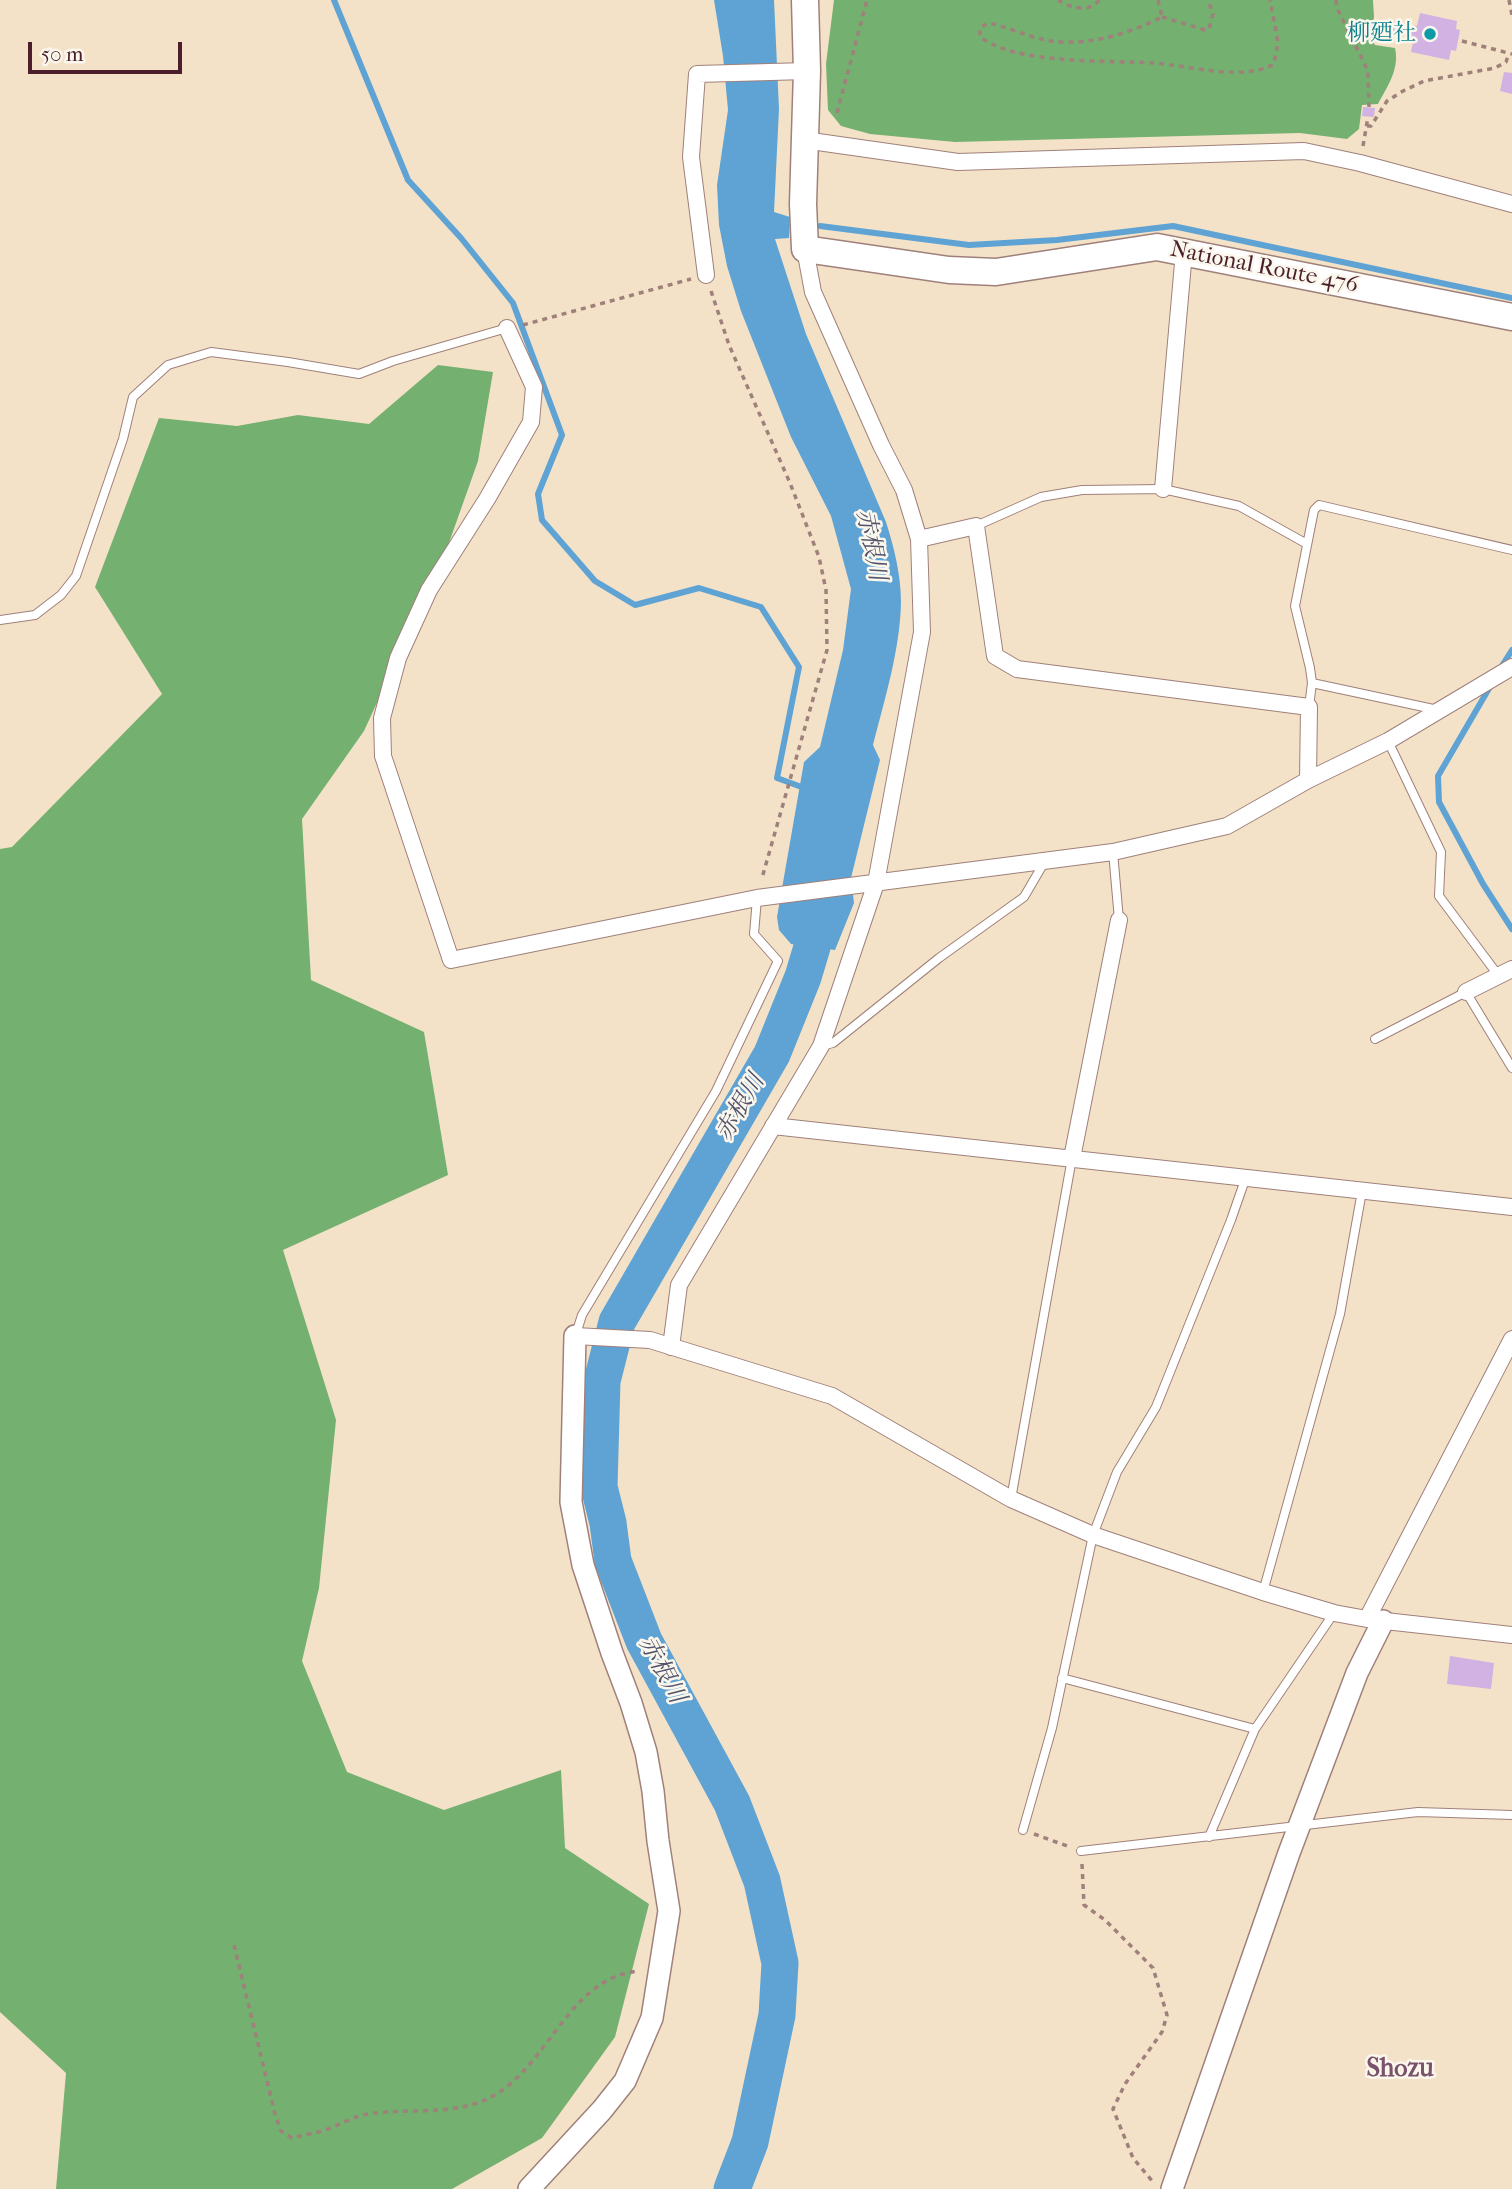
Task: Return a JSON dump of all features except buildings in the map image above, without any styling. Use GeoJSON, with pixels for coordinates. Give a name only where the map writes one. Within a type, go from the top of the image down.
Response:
{"type":"FeatureCollection","features":[{"type":"Feature","properties":{"kind":"highway"},"geometry":{"type":"LineString","coordinates":[[805,0],[800,71],[805,249]]}},
{"type":"Feature","properties":{"kind":"highway","name":"National Route 476"},"geometry":{"type":"LineString","coordinates":[[805,249],[949,270],[996,272],[1157,247],[1512,317]]}},
{"type":"Feature","properties":{"kind":"street"},"geometry":{"type":"LineString","coordinates":[[706,275],[691,157],[697,74],[800,71]]}},
{"type":"Feature","properties":{"kind":"street"},"geometry":{"type":"LineString","coordinates":[[804,140],[958,162],[1304,151],[1360,163],[1512,204]]}},
{"type":"Feature","properties":{"kind":"street"},"geometry":{"type":"LineString","coordinates":[[671,1347],[679,1284],[821,1046],[868,884],[922,632],[919,539],[904,490],[881,445],[813,292],[805,249]]}},
{"type":"Feature","properties":{"kind":"street"},"geometry":{"type":"LineString","coordinates":[[1163,489],[1184,252]]}},
{"type":"Feature","properties":{"kind":"street"},"geometry":{"type":"LineString","coordinates":[[507,328],[534,387],[531,422],[487,499],[429,590],[398,658],[382,718],[383,755],[451,960],[764,897],[1113,852],[1227,826],[1308,780],[1388,741],[1512,667]]}},
{"type":"Feature","properties":{"kind":"street"},"geometry":{"type":"LineString","coordinates":[[919,539],[976,526],[995,656],[1017,669],[1309,707],[1308,780]]}},
{"type":"Feature","properties":{"kind":"street"},"geometry":{"type":"LineString","coordinates":[[1072,1158],[1119,920]]}},
{"type":"Feature","properties":{"kind":"street"},"geometry":{"type":"LineString","coordinates":[[1466,992],[1505,972]]}},
{"type":"Feature","properties":{"kind":"street"},"geometry":{"type":"LineString","coordinates":[[773,1126],[1512,1207]]}},
{"type":"Feature","properties":{"kind":"street"},"geometry":{"type":"LineString","coordinates":[[529,2189],[625,2081],[652,2018],[662,1969],[669,1911],[648,1765],[631,1703],[583,1565],[571,1502],[582,1336],[650,1340],[832,1396],[1011,1499],[1093,1535],[1264,1592],[1334,1612],[1375,1620],[1512,1636]]}},
{"type":"Feature","properties":{"kind":"street"},"geometry":{"type":"LineString","coordinates":[[1172,2189],[1375,1620],[1512,1339]]}},
{"type":"Feature","properties":{"kind":"lane"},"geometry":{"type":"LineString","coordinates":[[0,620],[35,615],[61,595],[75,576],[123,439],[133,397],[168,365],[211,352],[359,374],[393,361],[507,328]]}},
{"type":"Feature","properties":{"kind":"lane"},"geometry":{"type":"LineString","coordinates":[[976,526],[1041,497],[1082,490],[1163,489],[1239,506],[1307,544]]}},
{"type":"Feature","properties":{"kind":"lane"},"geometry":{"type":"LineString","coordinates":[[1309,707],[1312,683],[1295,606],[1314,510],[1319,505],[1512,550]]}},
{"type":"Feature","properties":{"kind":"lane"},"geometry":{"type":"LineString","coordinates":[[1312,683],[1437,710]]}},
{"type":"Feature","properties":{"kind":"lane"},"geometry":{"type":"LineString","coordinates":[[1388,741],[1441,852],[1439,896],[1505,972]]}},
{"type":"Feature","properties":{"kind":"lane"},"geometry":{"type":"LineString","coordinates":[[1113,852],[1119,920]]}},
{"type":"Feature","properties":{"kind":"lane"},"geometry":{"type":"LineString","coordinates":[[821,1046],[833,1042],[939,958],[1024,897],[1045,861]]}},
{"type":"Feature","properties":{"kind":"lane"},"geometry":{"type":"LineString","coordinates":[[582,1336],[582,1315],[716,1091],[778,961],[754,934],[764,897]]}},
{"type":"Feature","properties":{"kind":"lane"},"geometry":{"type":"LineString","coordinates":[[1375,1039],[1466,992],[1512,1068]]}},
{"type":"Feature","properties":{"kind":"lane"},"geometry":{"type":"LineString","coordinates":[[1011,1499],[1072,1158]]}},
{"type":"Feature","properties":{"kind":"lane"},"geometry":{"type":"LineString","coordinates":[[1023,1830],[1052,1728],[1093,1535],[1117,1472],[1156,1407],[1246,1177]]}},
{"type":"Feature","properties":{"kind":"lane"},"geometry":{"type":"LineString","coordinates":[[1264,1592],[1340,1314],[1362,1190]]}},
{"type":"Feature","properties":{"kind":"lane"},"geometry":{"type":"LineString","coordinates":[[1209,1837],[1255,1729],[1334,1612]]}},
{"type":"Feature","properties":{"kind":"lane"},"geometry":{"type":"LineString","coordinates":[[1062,1678],[1255,1729]]}},
{"type":"Feature","properties":{"kind":"lane"},"geometry":{"type":"LineString","coordinates":[[1081,1851],[1418,1812],[1512,1815]]}},
{"type":"Feature","properties":{"kind":"path"},"geometry":{"type":"LineString","coordinates":[[837,113],[867,0]]}},
{"type":"Feature","properties":{"kind":"path"},"geometry":{"type":"LineString","coordinates":[[1058,0],[1066,5],[1086,9],[1096,5],[1099,0]]}},
{"type":"Feature","properties":{"kind":"path"},"geometry":{"type":"LineString","coordinates":[[1158,0],[1162,18]]}},
{"type":"Feature","properties":{"kind":"path"},"geometry":{"type":"LineString","coordinates":[[1208,0],[1213,14],[1209,29],[1205,30],[1162,18],[1120,34],[1085,41],[1052,41],[988,23],[980,28],[980,37],[989,43],[1014,51],[1069,60],[1154,63],[1240,72],[1262,69],[1274,64],[1278,42],[1270,0]]}},
{"type":"Feature","properties":{"kind":"path"},"geometry":{"type":"LineString","coordinates":[[1336,0],[1337,8],[1368,71],[1369,107]]}},
{"type":"Feature","properties":{"kind":"path"},"geometry":{"type":"LineString","coordinates":[[1509,0],[1512,15]]}},
{"type":"Feature","properties":{"kind":"path"},"geometry":{"type":"LineString","coordinates":[[1367,126],[1371,126],[1387,101],[1403,91],[1424,81],[1495,68],[1506,62],[1511,53],[1462,41]]}},
{"type":"Feature","properties":{"kind":"path"},"geometry":{"type":"LineString","coordinates":[[1360,163],[1368,117]]}},
{"type":"Feature","properties":{"kind":"path"},"geometry":{"type":"LineString","coordinates":[[507,328],[706,275],[729,345],[790,483],[819,557],[825,590],[827,650],[764,897]]}},
{"type":"Feature","properties":{"kind":"path"},"geometry":{"type":"LineString","coordinates":[[1023,1830],[1081,1851],[1084,1905],[1105,1920],[1153,1968],[1167,2015],[1162,2032],[1125,2084],[1112,2109],[1133,2158],[1159,2189]]}},
{"type":"Feature","properties":{"kind":"path"},"geometry":{"type":"LineString","coordinates":[[234,1945],[275,2114],[281,2131],[292,2138],[324,2130],[366,2114],[449,2109],[475,2104],[499,2093],[524,2071],[582,2000],[603,1981],[626,1972],[662,1969]]}},
{"type":"Feature","properties":{"kind":"green space"},"geometry":{"type":"Polygon","coordinates":[[[834,0],[1373,0],[1374,17],[1370,36],[1375,45],[1395,48],[1396,63],[1392,78],[1378,104],[1362,105],[1359,129],[1347,139],[1300,133],[955,142],[870,134],[841,126],[828,110],[826,64],[834,0]]]}},
{"type":"Feature","properties":{"kind":"green space"},"geometry":{"type":"Polygon","coordinates":[[[438,365],[493,372],[478,461],[445,554],[364,731],[302,819],[311,980],[424,1032],[448,1175],[283,1250],[336,1420],[319,1588],[302,1661],[347,1772],[444,1810],[561,1770],[565,1848],[649,1904],[615,2037],[542,2138],[452,2189],[56,2189],[66,2073],[0,2012],[0,849],[12,847],[162,694],[95,587],[159,418],[237,426],[298,415],[369,424],[438,365]]]}},
{"type":"Feature","properties":{"kind":"water"},"geometry":{"type":"Polygon","coordinates":[[[714,0],[774,0],[779,109],[774,212],[790,217],[789,238],[775,239],[806,334],[886,522],[900,582],[898,638],[873,745],[880,760],[851,878],[854,903],[835,950],[791,944],[779,930],[777,917],[804,762],[820,747],[843,650],[851,589],[831,516],[791,437],[741,311],[727,266],[719,225],[717,185],[728,110],[714,0]]]}},
{"type":"Feature","properties":{"kind":"waterway"},"geometry":{"type":"LineString","coordinates":[[334,0],[408,180],[461,238],[513,303],[562,435],[538,494],[542,520],[595,581],[635,605],[699,588],[761,607],[799,667],[777,778],[807,789]]}},
{"type":"Feature","properties":{"kind":"waterway"},"geometry":{"type":"LineString","coordinates":[[820,226],[969,245],[1057,240],[1173,226],[1512,298]]}},
{"type":"Feature","properties":{"kind":"waterway"},"geometry":{"type":"LineString","coordinates":[[1500,669],[1512,650]]}},
{"type":"Feature","properties":{"kind":"waterway"},"geometry":{"type":"LineString","coordinates":[[1491,685],[1438,776],[1439,802],[1483,884],[1512,929]]}},
{"type":"Feature","properties":{"kind":"waterway","name":"赤根川"},"geometry":{"type":"LineString","coordinates":[[732,2189],[750,2142],[777,2015],[780,1963],[762,1881],[732,1803],[644,1641],[613,1561],[608,1523],[599,1487],[602,1381],[617,1322],[772,1054],[803,977],[812,947],[820,897]]}},
{"type":"Feature","properties":{"kind":"place","name":"柳廼社"},"geometry":{"type":"Point","coordinates":[1430,34]}},
{"type":"Feature","properties":{"kind":"district","name":"Shozu"},"geometry":{"type":"Point","coordinates":[1400,2070]}}]}
